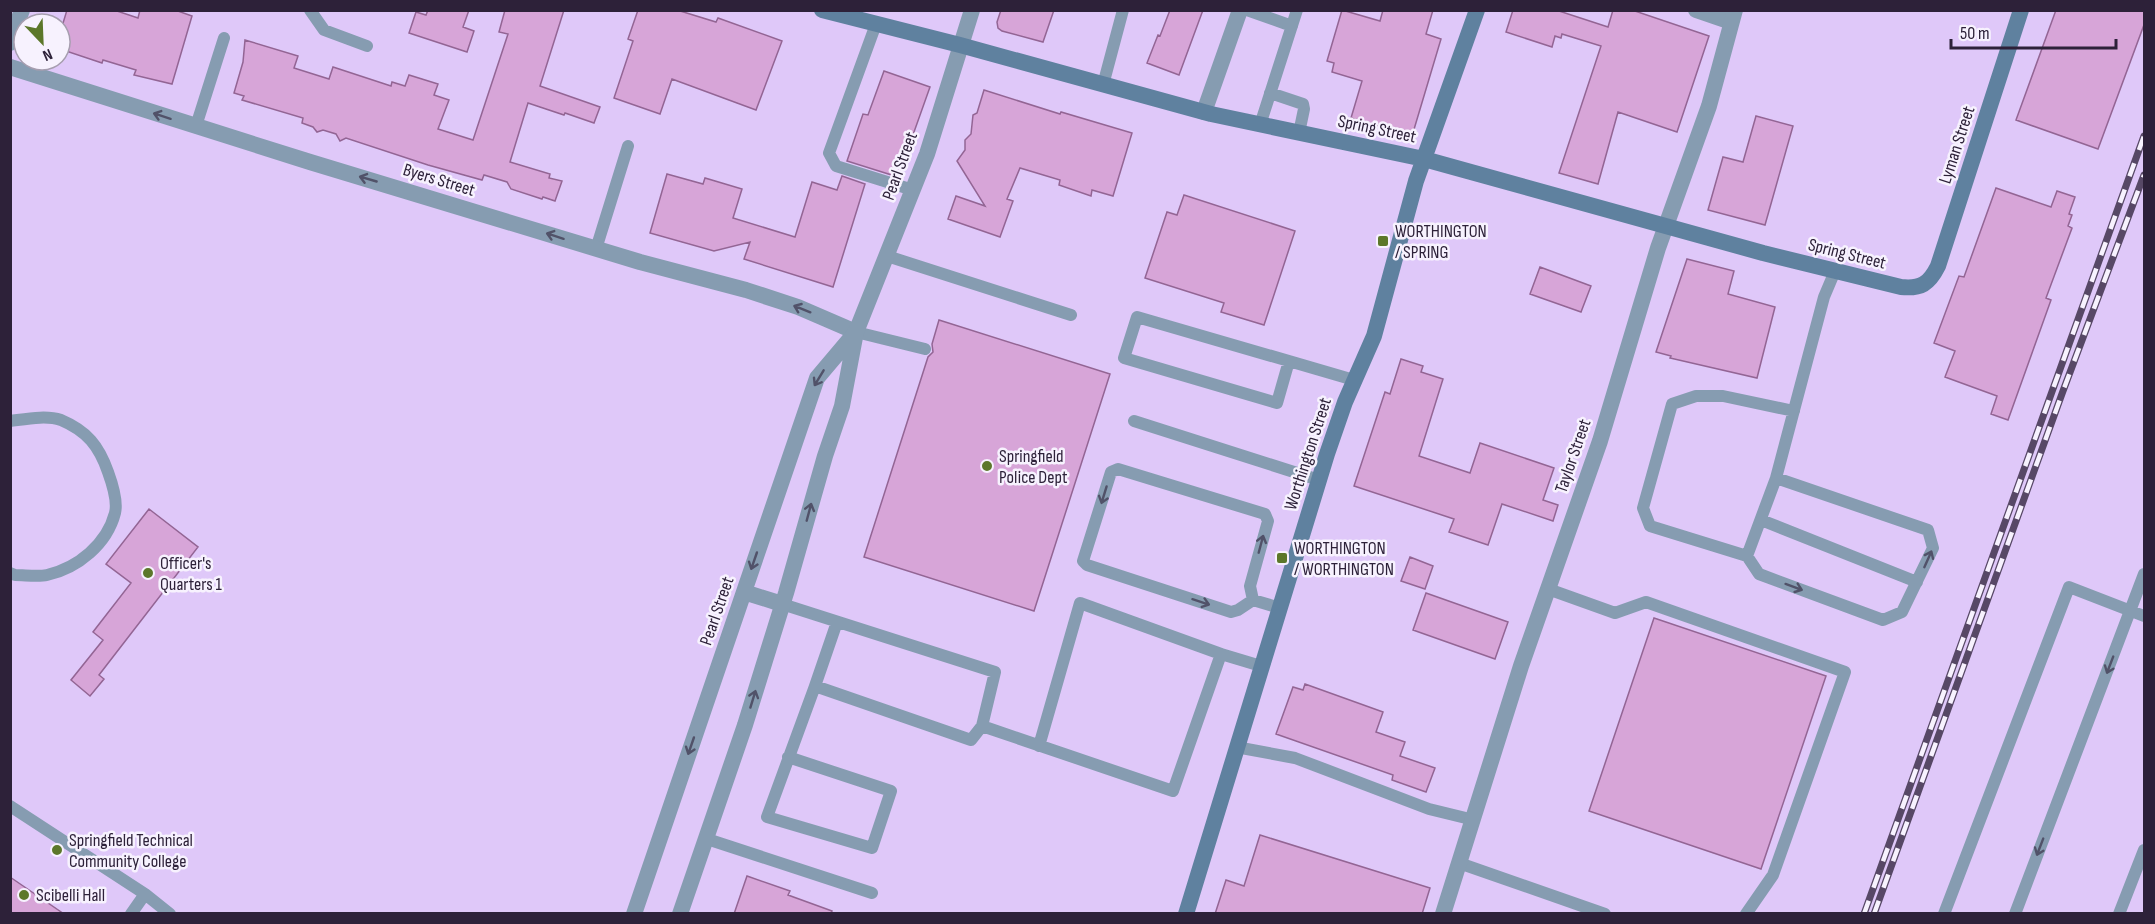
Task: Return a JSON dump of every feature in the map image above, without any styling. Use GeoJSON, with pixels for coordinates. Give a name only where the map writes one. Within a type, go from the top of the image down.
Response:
{"type":"FeatureCollection","features":[{"type":"Feature","properties":{"kind":"main road","name":"Spring Street"},"geometry":{"type":"LineString","coordinates":[[822,10],[1204,112],[1424,159],[1835,271],[1901,287],[1922,286]]}},
{"type":"Feature","properties":{"kind":"main road","name":"Worthington Street"},"geometry":{"type":"LineString","coordinates":[[1186,914],[1319,480],[1354,380],[1374,336],[1409,204],[1477,10]]}},
{"type":"Feature","properties":{"kind":"main road","name":"Lyman Street"},"geometry":{"type":"LineString","coordinates":[[1922,286],[1934,274],[1938,266],[2020,10]]}},
{"type":"Feature","properties":{"kind":"street"},"geometry":{"type":"LineString","coordinates":[[10,43],[22,10]]}},
{"type":"Feature","properties":{"kind":"street","name":"Pearl Street"},"geometry":{"type":"LineString","coordinates":[[680,914],[707,839],[783,604],[825,456],[842,406],[856,332],[914,190],[972,10]]}},
{"type":"Feature","properties":{"kind":"street"},"geometry":{"type":"LineString","coordinates":[[1204,112],[1240,10]]}},
{"type":"Feature","properties":{"kind":"street"},"geometry":{"type":"LineString","coordinates":[[1696,10],[1733,16]]}},
{"type":"Feature","properties":{"kind":"street","name":"Taylor Street"},"geometry":{"type":"LineString","coordinates":[[1443,914],[1521,666],[1600,441],[1666,226],[1709,106],[1733,16]]}},
{"type":"Feature","properties":{"kind":"street","name":"Byers Street"},"geometry":{"type":"LineString","coordinates":[[10,67],[597,249],[746,290],[798,307],[856,332]]}},
{"type":"Feature","properties":{"kind":"street","name":"Pearl Street"},"geometry":{"type":"LineString","coordinates":[[634,914],[817,378],[856,332]]}},
{"type":"Feature","properties":{"kind":"street"},"geometry":{"type":"LineString","coordinates":[[744,592],[783,604]]}},
{"type":"Feature","properties":{"kind":"lane"},"geometry":{"type":"LineString","coordinates":[[310,10],[324,30],[367,46]]}},
{"type":"Feature","properties":{"kind":"lane"},"geometry":{"type":"LineString","coordinates":[[1103,85],[1123,10]]}},
{"type":"Feature","properties":{"kind":"lane"},"geometry":{"type":"LineString","coordinates":[[1247,10],[1292,26]]}},
{"type":"Feature","properties":{"kind":"lane"},"geometry":{"type":"LineString","coordinates":[[1260,125],[1297,10]]}},
{"type":"Feature","properties":{"kind":"lane"},"geometry":{"type":"LineString","coordinates":[[876,24],[829,153],[836,166],[914,190]]}},
{"type":"Feature","properties":{"kind":"lane"},"geometry":{"type":"LineString","coordinates":[[196,126],[224,38]]}},
{"type":"Feature","properties":{"kind":"lane"},"geometry":{"type":"LineString","coordinates":[[1270,93],[1303,104],[1299,133]]}},
{"type":"Feature","properties":{"kind":"lane"},"geometry":{"type":"LineString","coordinates":[[597,249],[628,146]]}},
{"type":"Feature","properties":{"kind":"lane"},"geometry":{"type":"LineString","coordinates":[[887,256],[1071,315]]}},
{"type":"Feature","properties":{"kind":"lane"},"geometry":{"type":"LineString","coordinates":[[1747,556],[1776,478],[1824,297],[1835,271]]}},
{"type":"Feature","properties":{"kind":"lane"},"geometry":{"type":"LineString","coordinates":[[1289,361],[1277,403],[1124,358],[1137,318],[1289,361],[1354,380]]}},
{"type":"Feature","properties":{"kind":"lane"},"geometry":{"type":"LineString","coordinates":[[856,332],[926,349]]}},
{"type":"Feature","properties":{"kind":"lane"},"geometry":{"type":"LineString","coordinates":[[1776,478],[1928,530],[1933,548],[1902,612],[1883,620],[1760,574],[1747,556],[1650,526],[1642,508],[1672,404],[1696,396],[1723,396],[1794,411]]}},
{"type":"Feature","properties":{"kind":"lane"},"geometry":{"type":"LineString","coordinates":[[10,420],[59,419],[86,433],[103,456],[112,484],[116,511],[102,540],[80,562],[46,575],[10,573]]}},
{"type":"Feature","properties":{"kind":"lane"},"geometry":{"type":"LineString","coordinates":[[1134,421],[1319,480]]}},
{"type":"Feature","properties":{"kind":"lane"},"geometry":{"type":"LineString","coordinates":[[1118,469],[1264,514],[1268,521],[1250,586],[1253,600],[1231,612],[1087,565],[1083,561],[1111,472],[1118,469]]}},
{"type":"Feature","properties":{"kind":"lane"},"geometry":{"type":"LineString","coordinates":[[1761,520],[1917,582]]}},
{"type":"Feature","properties":{"kind":"lane"},"geometry":{"type":"LineString","coordinates":[[2015,914],[2145,574]]}},
{"type":"Feature","properties":{"kind":"lane"},"geometry":{"type":"LineString","coordinates":[[1944,914],[2070,587],[2145,616]]}},
{"type":"Feature","properties":{"kind":"lane"},"geometry":{"type":"LineString","coordinates":[[1548,589],[1616,613],[1646,602],[1845,672],[1773,875],[1746,914]]}},
{"type":"Feature","properties":{"kind":"lane"},"geometry":{"type":"LineString","coordinates":[[1253,600],[1280,608]]}},
{"type":"Feature","properties":{"kind":"lane"},"geometry":{"type":"LineString","coordinates":[[1039,746],[1080,603],[1221,654],[1261,666]]}},
{"type":"Feature","properties":{"kind":"lane"},"geometry":{"type":"LineString","coordinates":[[783,604],[995,672],[982,726],[971,740],[815,686]]}},
{"type":"Feature","properties":{"kind":"lane"},"geometry":{"type":"LineString","coordinates":[[788,757],[891,791],[872,848],[767,817],[788,757],[815,686],[837,622]]}},
{"type":"Feature","properties":{"kind":"lane"},"geometry":{"type":"LineString","coordinates":[[982,726],[1173,790],[1221,654]]}},
{"type":"Feature","properties":{"kind":"lane"},"geometry":{"type":"LineString","coordinates":[[1236,747],[1294,758],[1429,809],[1474,820]]}},
{"type":"Feature","properties":{"kind":"lane"},"geometry":{"type":"LineString","coordinates":[[10,806],[145,894],[170,914]]}},
{"type":"Feature","properties":{"kind":"lane"},"geometry":{"type":"LineString","coordinates":[[707,839],[872,893]]}},
{"type":"Feature","properties":{"kind":"lane"},"geometry":{"type":"LineString","coordinates":[[2119,914],[2145,850]]}},
{"type":"Feature","properties":{"kind":"lane"},"geometry":{"type":"LineString","coordinates":[[1459,863],[1605,914]]}},
{"type":"Feature","properties":{"kind":"lane"},"geometry":{"type":"LineString","coordinates":[[131,914],[145,894]]}},
{"type":"Feature","properties":{"kind":"building"},"geometry":{"type":"Polygon","coordinates":[[[67,10],[114,10],[138,18],[140,10],[175,10],[192,16],[172,84],[134,75],[136,70],[103,60],[102,63],[72,53],[72,12],[66,12],[67,10]]]}},
{"type":"Feature","properties":{"kind":"building"},"geometry":{"type":"Polygon","coordinates":[[[428,10],[469,10],[463,27],[474,31],[467,52],[409,33],[416,12],[426,15],[428,10]]]}},
{"type":"Feature","properties":{"kind":"building"},"geometry":{"type":"Polygon","coordinates":[[[505,10],[564,10],[540,86],[600,107],[594,123],[528,103],[510,162],[550,174],[549,178],[562,181],[555,201],[511,189],[507,182],[484,175],[482,180],[346,138],[340,141],[336,134],[323,130],[317,132],[313,127],[302,123],[303,118],[242,100],[244,96],[234,93],[243,62],[245,40],[298,56],[294,68],[329,79],[333,67],[391,86],[392,82],[405,86],[409,75],[438,84],[434,95],[449,100],[438,129],[473,140],[508,34],[499,32],[505,10]]]}},
{"type":"Feature","properties":{"kind":"building"},"geometry":{"type":"Polygon","coordinates":[[[638,10],[677,10],[716,22],[718,18],[782,41],[756,110],[672,79],[660,114],[614,98],[633,41],[628,39],[638,10]]]}},
{"type":"Feature","properties":{"kind":"building"},"geometry":{"type":"Polygon","coordinates":[[[1001,10],[1054,10],[1043,42],[998,28],[997,22],[1001,10]]]}},
{"type":"Feature","properties":{"kind":"building"},"geometry":{"type":"Polygon","coordinates":[[[1170,10],[1203,10],[1179,75],[1147,63],[1170,10]]]}},
{"type":"Feature","properties":{"kind":"building"},"geometry":{"type":"Polygon","coordinates":[[[1342,10],[1380,21],[1383,10],[1433,10],[1426,34],[1441,39],[1412,136],[1351,118],[1362,81],[1332,72],[1334,63],[1327,61],[1342,10]]]}},
{"type":"Feature","properties":{"kind":"building"},"geometry":{"type":"Polygon","coordinates":[[[1513,10],[1556,10],[1608,27],[1613,10],[1632,10],[1709,36],[1677,132],[1618,112],[1598,184],[1559,173],[1601,46],[1562,34],[1561,38],[1555,36],[1552,47],[1506,32],[1513,10]]]}},
{"type":"Feature","properties":{"kind":"building"},"geometry":{"type":"Polygon","coordinates":[[[2056,10],[2145,10],[2145,22],[2098,149],[2016,120],[2056,10]]]}},
{"type":"Feature","properties":{"kind":"building"},"geometry":{"type":"Polygon","coordinates":[[[884,71],[930,87],[898,177],[847,161],[863,114],[868,115],[884,71]]]}},
{"type":"Feature","properties":{"kind":"building"},"geometry":{"type":"Polygon","coordinates":[[[984,90],[1060,114],[1061,112],[1132,133],[1113,196],[1092,190],[1091,196],[1059,185],[1060,180],[1020,168],[1007,199],[1013,201],[1000,237],[948,219],[956,196],[985,206],[957,161],[965,150],[965,140],[971,134],[973,115],[977,113],[984,90]]]}},
{"type":"Feature","properties":{"kind":"building"},"geometry":{"type":"Polygon","coordinates":[[[1756,116],[1793,126],[1765,225],[1708,210],[1723,157],[1743,162],[1756,116]]]}},
{"type":"Feature","properties":{"kind":"building"},"geometry":{"type":"Polygon","coordinates":[[[667,174],[703,184],[705,178],[742,189],[733,218],[795,237],[812,182],[837,190],[842,176],[865,184],[833,287],[744,259],[750,242],[714,251],[650,233],[667,174]]]}},
{"type":"Feature","properties":{"kind":"building"},"geometry":{"type":"Polygon","coordinates":[[[1996,188],[2051,207],[2057,191],[2075,197],[2069,214],[2072,215],[2068,226],[2072,228],[2046,298],[2051,300],[2008,420],[1991,414],[1997,396],[1945,377],[1955,351],[1934,343],[1959,276],[1964,277],[1996,188]]]}},
{"type":"Feature","properties":{"kind":"building"},"geometry":{"type":"Polygon","coordinates":[[[1184,195],[1295,231],[1264,325],[1221,312],[1224,303],[1145,278],[1167,212],[1177,215],[1184,195]]]}},
{"type":"Feature","properties":{"kind":"building"},"geometry":{"type":"Polygon","coordinates":[[[1687,259],[1734,271],[1728,294],[1775,307],[1757,378],[1670,358],[1671,356],[1656,352],[1687,259]]]}},
{"type":"Feature","properties":{"kind":"building"},"geometry":{"type":"Polygon","coordinates":[[[1540,267],[1591,286],[1581,312],[1530,294],[1540,267]]]}},
{"type":"Feature","properties":{"kind":"building","name":"Springfield Police Dept"},"geometry":{"type":"Polygon","coordinates":[[[939,320],[1110,374],[1034,611],[864,557],[928,357],[933,352],[932,344],[939,320]]]}},
{"type":"Feature","properties":{"kind":"building"},"geometry":{"type":"Polygon","coordinates":[[[1401,359],[1423,366],[1421,372],[1443,379],[1419,456],[1470,473],[1480,443],[1554,468],[1543,500],[1558,505],[1553,521],[1502,504],[1488,545],[1449,532],[1454,519],[1354,486],[1385,392],[1390,394],[1401,359]]]}},
{"type":"Feature","properties":{"kind":"building","name":"Officer's Quarters 1"},"geometry":{"type":"Polygon","coordinates":[[[149,509],[198,547],[99,675],[104,679],[90,696],[71,680],[103,640],[93,632],[131,583],[106,564],[149,509]]]}},
{"type":"Feature","properties":{"kind":"building"},"geometry":{"type":"Polygon","coordinates":[[[1410,557],[1433,566],[1425,589],[1401,581],[1410,557]]]}},
{"type":"Feature","properties":{"kind":"building"},"geometry":{"type":"Polygon","coordinates":[[[1426,593],[1508,622],[1495,659],[1413,630],[1426,593]]]}},
{"type":"Feature","properties":{"kind":"building"},"geometry":{"type":"Polygon","coordinates":[[[1654,618],[1826,676],[1761,869],[1589,811],[1654,618]]]}},
{"type":"Feature","properties":{"kind":"building"},"geometry":{"type":"Polygon","coordinates":[[[1305,684],[1383,712],[1376,732],[1405,742],[1400,756],[1435,768],[1426,792],[1392,780],[1393,775],[1276,734],[1293,687],[1303,690],[1305,684]]]}},
{"type":"Feature","properties":{"kind":"building"},"geometry":{"type":"Polygon","coordinates":[[[1260,835],[1430,888],[1422,914],[1215,914],[1226,880],[1244,886],[1260,835]]]}},
{"type":"Feature","properties":{"kind":"building"},"geometry":{"type":"Polygon","coordinates":[[[747,876],[790,891],[788,895],[832,911],[831,914],[734,914],[747,876]]]}},
{"type":"Feature","properties":{"kind":"building","name":"Scibelli Hall"},"geometry":{"type":"Polygon","coordinates":[[[10,877],[64,914],[10,914],[10,877]]]}},
{"type":"Feature","properties":{"kind":"railway"},"geometry":{"type":"LineString","coordinates":[[1864,914],[2144,136]]}},
{"type":"Feature","properties":{"kind":"railway"},"geometry":{"type":"LineString","coordinates":[[1874,914],[2063,391],[2144,175]]}},
{"type":"Feature","properties":{"kind":"place","name":"WORTHINGTON / SPRING"},"geometry":{"type":"Point","coordinates":[1383,241]}},
{"type":"Feature","properties":{"kind":"place","name":"Springfield Police Dept"},"geometry":{"type":"Point","coordinates":[987,466]}},
{"type":"Feature","properties":{"kind":"place","name":"WORTHINGTON / WORTHINGTON"},"geometry":{"type":"Point","coordinates":[1282,558]}},
{"type":"Feature","properties":{"kind":"place","name":"Officer's Quarters 1"},"geometry":{"type":"Point","coordinates":[148,573]}},
{"type":"Feature","properties":{"kind":"place","name":"Springfield Technical Community College"},"geometry":{"type":"Point","coordinates":[57,850]}},
{"type":"Feature","properties":{"kind":"place","name":"Scibelli Hall"},"geometry":{"type":"Point","coordinates":[24,895]}}]}
